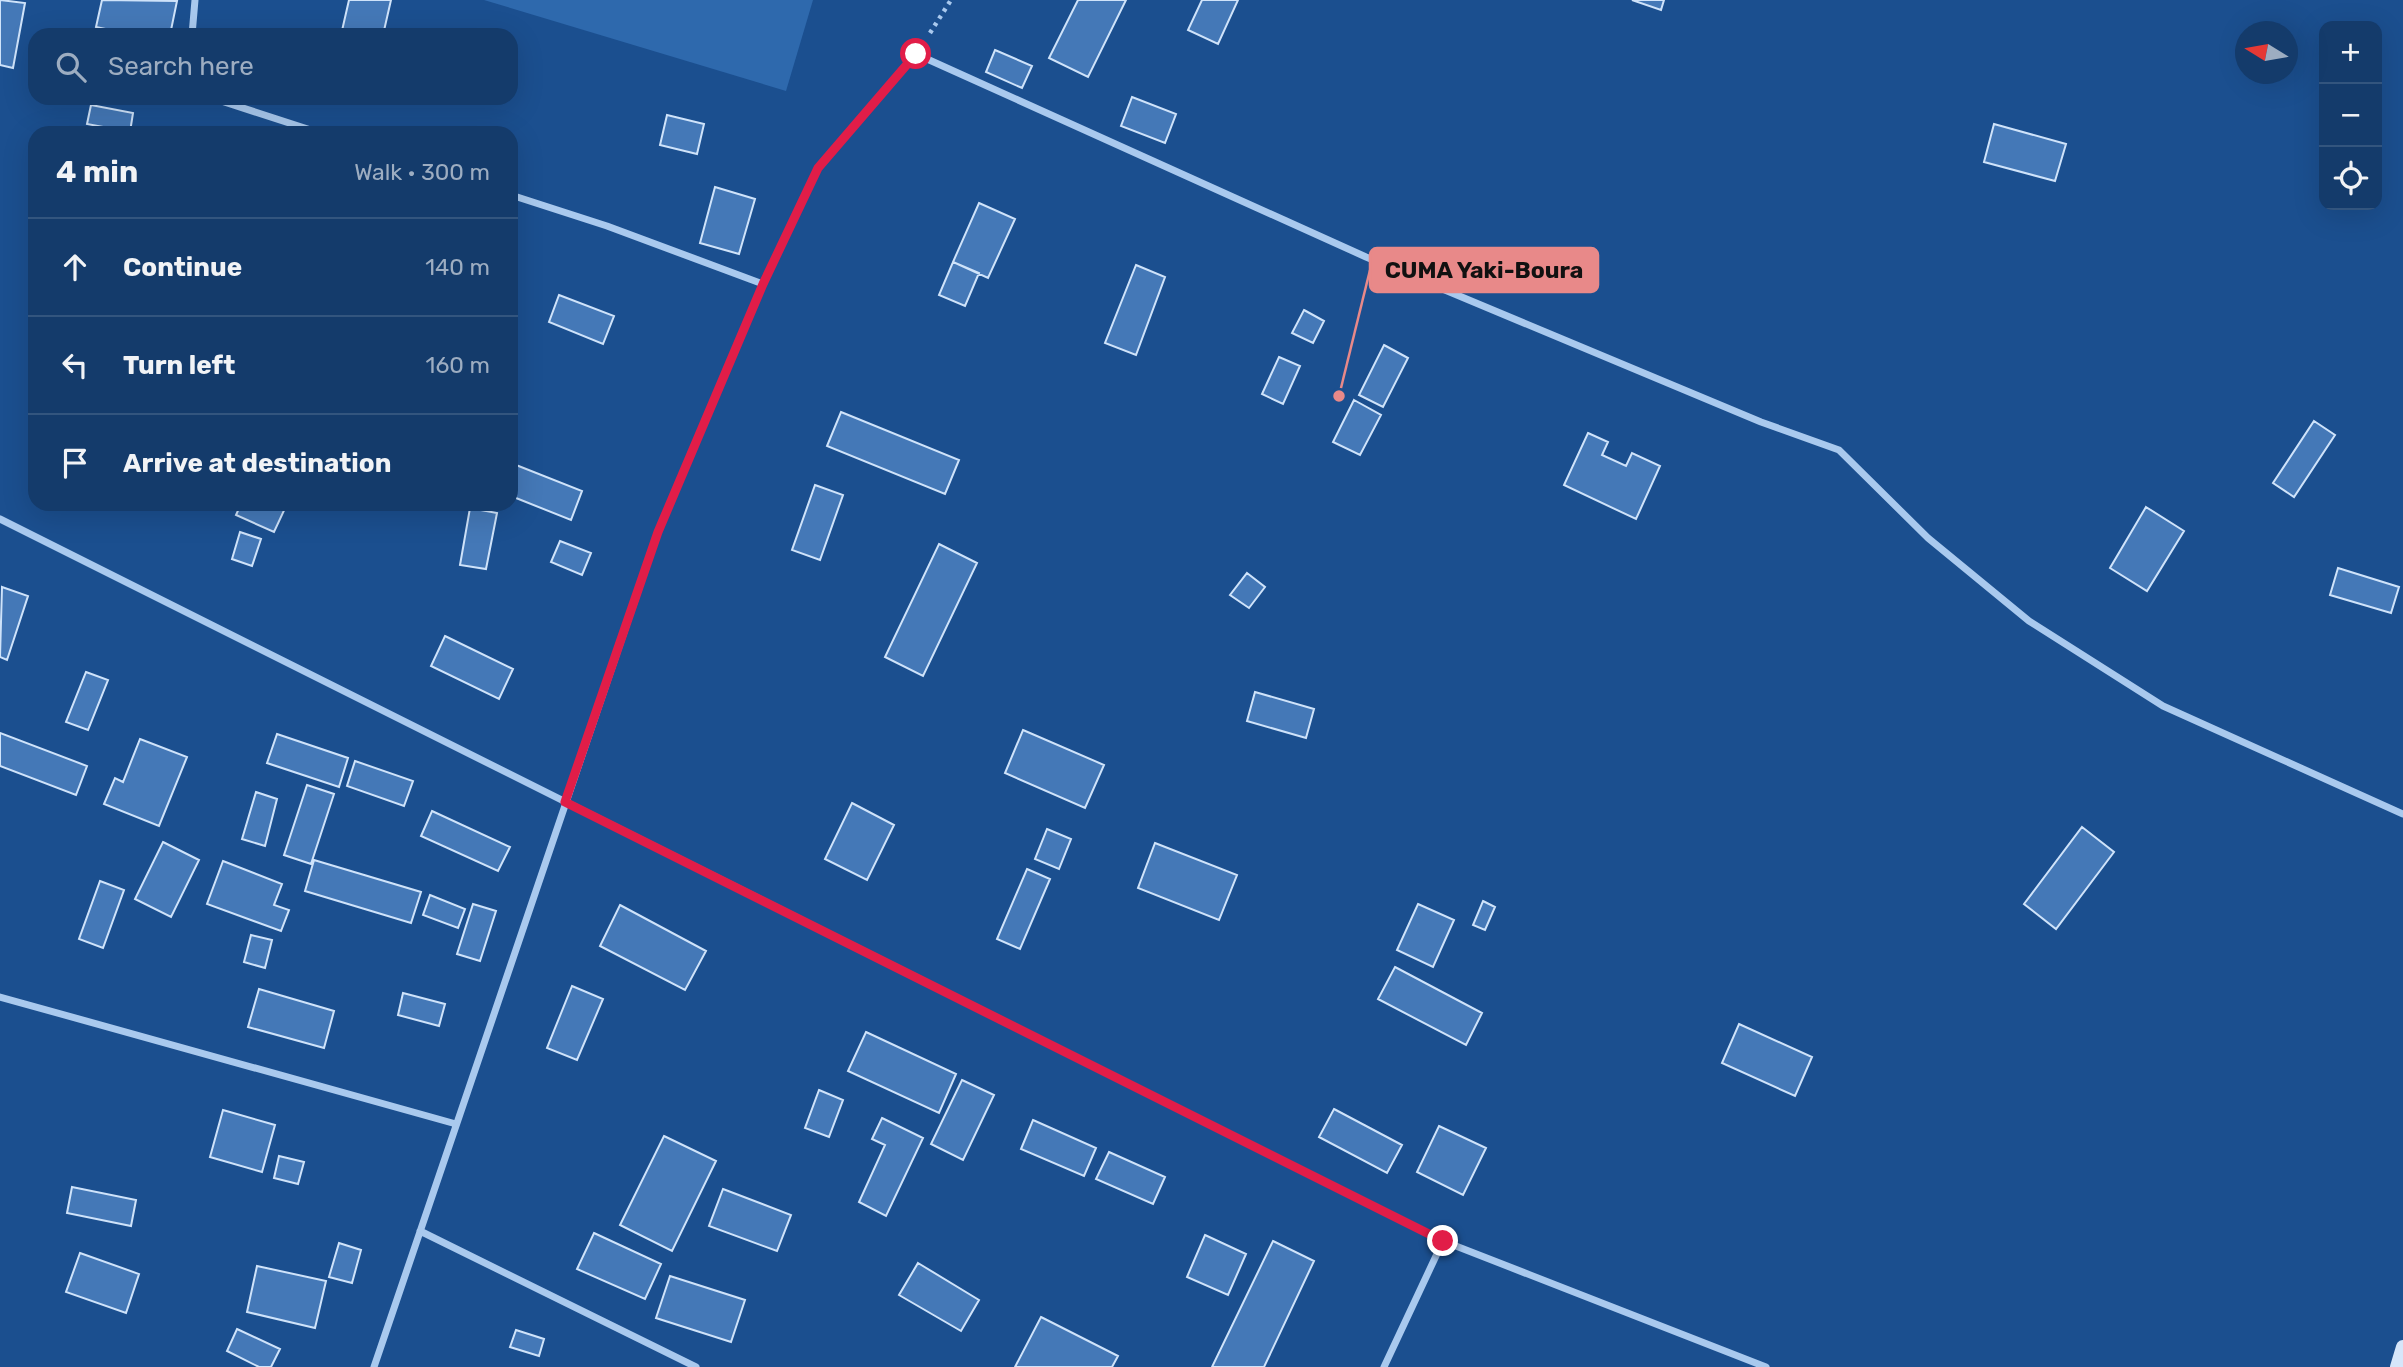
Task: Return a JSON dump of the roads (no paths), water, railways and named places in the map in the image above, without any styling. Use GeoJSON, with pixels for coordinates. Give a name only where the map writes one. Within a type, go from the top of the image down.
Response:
{"type":"FeatureCollection","features":[{"type":"Feature","properties":{"kind":"street"},"geometry":{"type":"LineString","coordinates":[[193,28],[195,0]]}},
{"type":"Feature","properties":{"kind":"street"},"geometry":{"type":"LineString","coordinates":[[916,54],[1366,257],[1761,422],[1839,450],[1928,538],[2029,621],[2163,706],[2403,814]]}},
{"type":"Feature","properties":{"kind":"street"},"geometry":{"type":"LineString","coordinates":[[234,105],[298,126]]}},
{"type":"Feature","properties":{"kind":"street"},"geometry":{"type":"LineString","coordinates":[[374,1367],[658,532],[763,284],[818,168]]}},
{"type":"Feature","properties":{"kind":"street"},"geometry":{"type":"LineString","coordinates":[[518,197],[763,284]]}},
{"type":"Feature","properties":{"kind":"street"},"geometry":{"type":"LineString","coordinates":[[0,519],[1443,1241],[1766,1367]]}},
{"type":"Feature","properties":{"kind":"street"},"geometry":{"type":"LineString","coordinates":[[0,997],[456,1124]]}},
{"type":"Feature","properties":{"kind":"street"},"geometry":{"type":"LineString","coordinates":[[419,1231],[696,1367]]}},
{"type":"Feature","properties":{"kind":"street"},"geometry":{"type":"LineString","coordinates":[[1384,1367],[1443,1241]]}},
{"type":"Feature","properties":{"kind":"street"},"geometry":{"type":"LineString","coordinates":[[2397,1367],[2403,1347]]}},
{"type":"Feature","properties":{"kind":"place","name":"CUMA Yaki-Boura"},"geometry":{"type":"Point","coordinates":[1339,396]}}]}
